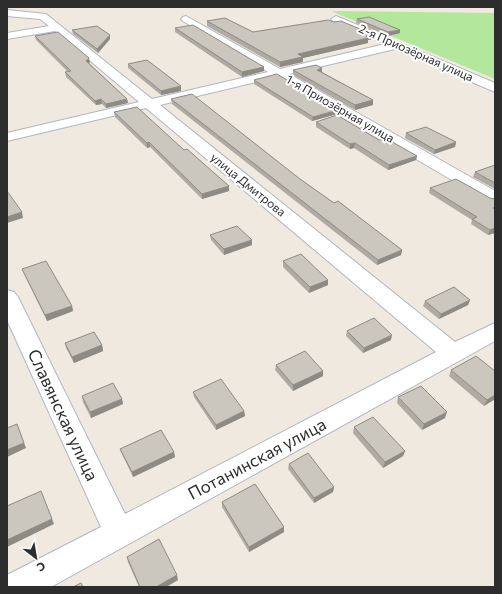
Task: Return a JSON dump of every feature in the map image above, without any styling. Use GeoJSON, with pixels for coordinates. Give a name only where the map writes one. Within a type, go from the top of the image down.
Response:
{"type":"FeatureCollection","features":[{"type":"Feature","properties":{"kind":"street","name":"улица Дмитрова"},"geometry":{"type":"LineString","coordinates":[[7,13],[43,16],[453,353]]}},
{"type":"Feature","properties":{"kind":"street","name":"1-я Приозёрная улица"},"geometry":{"type":"LineString","coordinates":[[186,19],[495,198]]}},
{"type":"Feature","properties":{"kind":"street","name":"2-я Приозёрная улица"},"geometry":{"type":"LineString","coordinates":[[336,19],[495,88]]}},
{"type":"Feature","properties":{"kind":"street"},"geometry":{"type":"LineString","coordinates":[[7,36],[57,28]]}},
{"type":"Feature","properties":{"kind":"street"},"geometry":{"type":"LineString","coordinates":[[7,136],[396,45]]}},
{"type":"Feature","properties":{"kind":"street","name":"Славянская улица"},"geometry":{"type":"LineString","coordinates":[[7,297],[119,533]]}},
{"type":"Feature","properties":{"kind":"street","name":"Потанинская улица"},"geometry":{"type":"LineString","coordinates":[[19,587],[495,331]]}},
{"type":"Feature","properties":{"kind":"green space"},"geometry":{"type":"Polygon","coordinates":[[[331,11],[495,13],[495,79],[331,11]]]}},
{"type":"Feature","properties":{"kind":"building"},"geometry":{"type":"Polygon","coordinates":[[[369,17],[400,30],[388,32],[357,19],[369,17]]]}},
{"type":"Feature","properties":{"kind":"building"},"geometry":{"type":"Polygon","coordinates":[[[225,18],[253,32],[328,20],[334,22],[341,21],[372,34],[366,36],[368,38],[298,54],[303,57],[280,62],[207,21],[225,18]]]}},
{"type":"Feature","properties":{"kind":"building"},"geometry":{"type":"Polygon","coordinates":[[[193,25],[264,67],[242,72],[175,28],[193,25]]]}},
{"type":"Feature","properties":{"kind":"building"},"geometry":{"type":"Polygon","coordinates":[[[97,26],[110,35],[97,49],[72,30],[97,26]]]}},
{"type":"Feature","properties":{"kind":"building"},"geometry":{"type":"Polygon","coordinates":[[[58,32],[89,58],[86,61],[127,99],[106,104],[101,99],[95,101],[65,72],[71,71],[35,36],[58,32]]]}},
{"type":"Feature","properties":{"kind":"building"},"geometry":{"type":"Polygon","coordinates":[[[147,60],[181,86],[161,91],[128,64],[147,60]]]}},
{"type":"Feature","properties":{"kind":"building"},"geometry":{"type":"Polygon","coordinates":[[[316,65],[322,68],[317,70],[373,100],[355,105],[293,70],[316,65]]]}},
{"type":"Feature","properties":{"kind":"building"},"geometry":{"type":"Polygon","coordinates":[[[277,74],[338,110],[313,117],[254,80],[277,74]]]}},
{"type":"Feature","properties":{"kind":"building"},"geometry":{"type":"Polygon","coordinates":[[[192,94],[300,179],[334,203],[338,201],[402,250],[378,260],[171,99],[192,94]]]}},
{"type":"Feature","properties":{"kind":"building"},"geometry":{"type":"Polygon","coordinates":[[[137,107],[184,150],[187,149],[229,186],[202,194],[149,142],[147,143],[114,112],[137,107]]]}},
{"type":"Feature","properties":{"kind":"building"},"geometry":{"type":"Polygon","coordinates":[[[337,115],[379,140],[387,139],[417,156],[389,165],[355,143],[350,144],[316,122],[337,115]]]}},
{"type":"Feature","properties":{"kind":"building"},"geometry":{"type":"Polygon","coordinates":[[[426,127],[456,142],[435,150],[406,133],[426,127]]]}},
{"type":"Feature","properties":{"kind":"building"},"geometry":{"type":"Polygon","coordinates":[[[495,165],[495,183],[475,172],[495,165]]]}},
{"type":"Feature","properties":{"kind":"building"},"geometry":{"type":"Polygon","coordinates":[[[456,179],[490,198],[495,199],[495,207],[493,208],[495,209],[495,228],[490,230],[472,219],[477,217],[430,188],[456,179]]]}},
{"type":"Feature","properties":{"kind":"building"},"geometry":{"type":"Polygon","coordinates":[[[7,191],[22,212],[7,217],[7,191]]]}},
{"type":"Feature","properties":{"kind":"building"},"geometry":{"type":"Polygon","coordinates":[[[237,226],[252,240],[224,249],[210,235],[237,226]]]}},
{"type":"Feature","properties":{"kind":"building"},"geometry":{"type":"Polygon","coordinates":[[[301,254],[328,280],[310,287],[283,261],[301,254]]]}},
{"type":"Feature","properties":{"kind":"building"},"geometry":{"type":"Polygon","coordinates":[[[46,261],[72,306],[45,315],[22,269],[46,261]]]}},
{"type":"Feature","properties":{"kind":"building"},"geometry":{"type":"Polygon","coordinates":[[[454,287],[470,300],[441,314],[425,301],[454,287]]]}},
{"type":"Feature","properties":{"kind":"building"},"geometry":{"type":"Polygon","coordinates":[[[374,318],[392,335],[364,348],[347,331],[374,318]]]}},
{"type":"Feature","properties":{"kind":"building"},"geometry":{"type":"Polygon","coordinates":[[[94,332],[102,345],[72,357],[65,343],[94,332]]]}},
{"type":"Feature","properties":{"kind":"building"},"geometry":{"type":"Polygon","coordinates":[[[305,351],[323,371],[293,385],[276,365],[305,351]]]}},
{"type":"Feature","properties":{"kind":"building"},"geometry":{"type":"Polygon","coordinates":[[[476,356],[495,371],[495,395],[487,400],[451,370],[476,356]]]}},
{"type":"Feature","properties":{"kind":"building"},"geometry":{"type":"Polygon","coordinates":[[[221,379],[244,411],[216,425],[193,392],[221,379]]]}},
{"type":"Feature","properties":{"kind":"building"},"geometry":{"type":"Polygon","coordinates":[[[113,383],[122,399],[90,412],[82,396],[113,383]]]}},
{"type":"Feature","properties":{"kind":"building"},"geometry":{"type":"Polygon","coordinates":[[[421,386],[447,412],[424,424],[398,397],[421,386]]]}},
{"type":"Feature","properties":{"kind":"building"},"geometry":{"type":"Polygon","coordinates":[[[373,417],[405,451],[385,462],[354,427],[373,417]]]}},
{"type":"Feature","properties":{"kind":"building"},"geometry":{"type":"Polygon","coordinates":[[[17,424],[24,443],[7,450],[7,428],[17,424]]]}},
{"type":"Feature","properties":{"kind":"building"},"geometry":{"type":"Polygon","coordinates":[[[161,430],[174,452],[132,472],[120,449],[161,430]]]}},
{"type":"Feature","properties":{"kind":"building"},"geometry":{"type":"Polygon","coordinates":[[[308,453],[334,487],[314,498],[289,464],[308,453]]]}},
{"type":"Feature","properties":{"kind":"building"},"geometry":{"type":"Polygon","coordinates":[[[255,484],[284,527],[249,547],[222,502],[255,484]]]}},
{"type":"Feature","properties":{"kind":"building"},"geometry":{"type":"Polygon","coordinates":[[[41,491],[52,519],[7,540],[7,506],[41,491]]]}},
{"type":"Feature","properties":{"kind":"building"},"geometry":{"type":"Polygon","coordinates":[[[159,539],[177,575],[156,587],[140,587],[127,557],[159,539]]]}},
{"type":"Feature","properties":{"kind":"building"},"geometry":{"type":"Polygon","coordinates":[[[81,583],[83,587],[73,587],[81,583]]]}}]}
